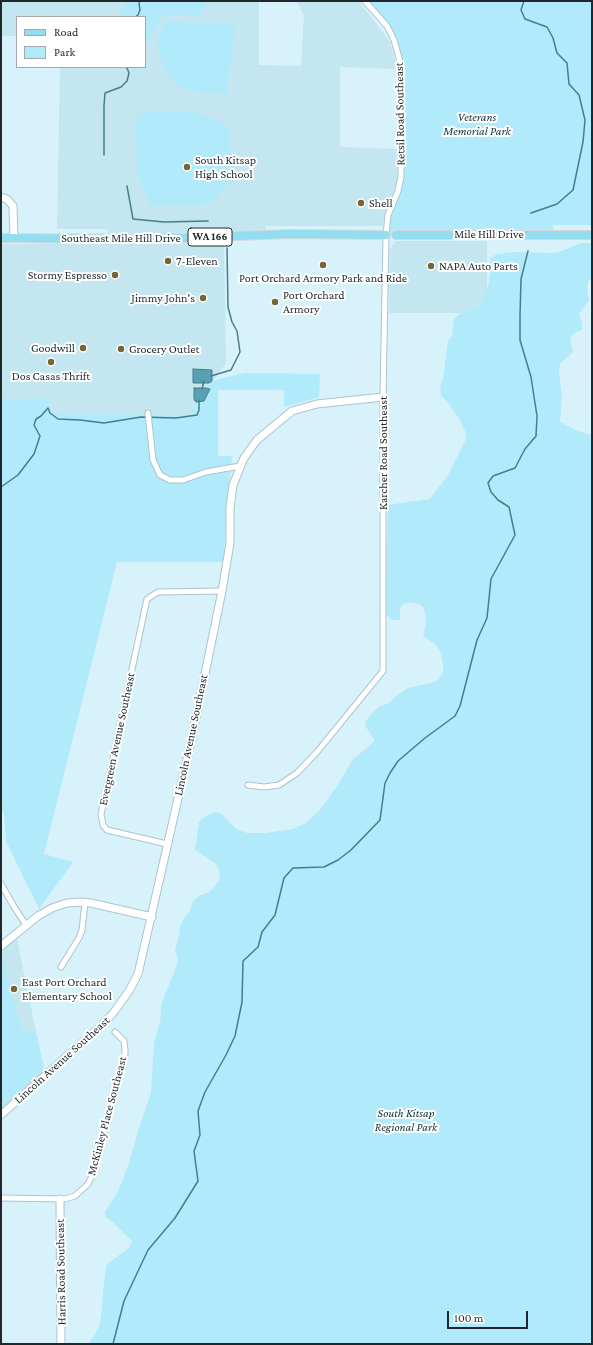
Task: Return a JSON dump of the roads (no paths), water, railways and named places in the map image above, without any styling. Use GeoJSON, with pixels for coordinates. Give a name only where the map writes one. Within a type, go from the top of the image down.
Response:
{"type":"FeatureCollection","features":[{"type":"Feature","properties":{"kind":"main road","name":"Southeast Mile Hill Drive"},"geometry":{"type":"LineString","coordinates":[[1,238],[156,239],[290,234],[386,234]]}},
{"type":"Feature","properties":{"kind":"main road","name":"Mile Hill Drive"},"geometry":{"type":"LineString","coordinates":[[396,234],[592,235]]}},
{"type":"Feature","properties":{"kind":"street","name":"Retsil Road Southeast"},"geometry":{"type":"LineString","coordinates":[[364,1],[381,19],[391,33],[397,48],[400,69],[401,178],[388,215],[386,234]]}},
{"type":"Feature","properties":{"kind":"street"},"geometry":{"type":"LineString","coordinates":[[1,197],[7,199],[13,206],[14,238]]}},
{"type":"Feature","properties":{"kind":"street","name":"Mile Hill Drive"},"geometry":{"type":"LineString","coordinates":[[386,234],[396,234]]}},
{"type":"Feature","properties":{"kind":"street","name":"Karcher Road Southeast"},"geometry":{"type":"LineString","coordinates":[[248,785],[264,787],[279,785],[297,774],[317,752],[383,671],[383,397],[386,234]]}},
{"type":"Feature","properties":{"kind":"street","name":"Lincoln Avenue Southeast"},"geometry":{"type":"LineString","coordinates":[[1,1115],[102,1025],[114,1012],[138,974],[192,737],[222,591],[230,543],[230,508],[233,485],[244,458],[257,440],[292,411],[316,404],[383,397]]}},
{"type":"Feature","properties":{"kind":"street"},"geometry":{"type":"LineString","coordinates":[[148,412],[153,460],[160,475],[170,480],[182,480],[206,472],[240,466]]}},
{"type":"Feature","properties":{"kind":"street","name":"Evergreen Avenue Southeast"},"geometry":{"type":"LineString","coordinates":[[167,844],[107,830],[103,825],[101,814],[147,599],[158,592],[222,591]]}},
{"type":"Feature","properties":{"kind":"street"},"geometry":{"type":"LineString","coordinates":[[1,884],[26,925]]}},
{"type":"Feature","properties":{"kind":"street"},"geometry":{"type":"LineString","coordinates":[[1,946],[26,925],[45,912],[59,905],[85,903],[152,917]]}},
{"type":"Feature","properties":{"kind":"street"},"geometry":{"type":"LineString","coordinates":[[61,967],[79,938],[85,903]]}},
{"type":"Feature","properties":{"kind":"street","name":"McKinley Place Southeast"},"geometry":{"type":"LineString","coordinates":[[1,1198],[69,1198],[75,1196],[88,1184],[93,1174],[125,1054],[124,1041],[115,1032]]}},
{"type":"Feature","properties":{"kind":"street","name":"Harris Road Southeast"},"geometry":{"type":"LineString","coordinates":[[60,1199],[62,1344]]}},
{"type":"Feature","properties":{"kind":"waterway"},"geometry":{"type":"LineString","coordinates":[[136,16],[140,10],[140,1]]}},
{"type":"Feature","properties":{"kind":"waterway"},"geometry":{"type":"LineString","coordinates":[[524,1],[521,10],[525,19],[547,27],[553,38],[557,53],[567,63],[569,84],[579,95],[585,120],[583,142],[573,190],[557,204],[531,213]]}},
{"type":"Feature","properties":{"kind":"waterway"},"geometry":{"type":"LineString","coordinates":[[104,155],[105,93],[121,87],[127,81],[129,73],[127,68]]}},
{"type":"Feature","properties":{"kind":"waterway"},"geometry":{"type":"LineString","coordinates":[[127,186],[133,219],[164,222],[208,221]]}},
{"type":"Feature","properties":{"kind":"waterway"},"geometry":{"type":"LineString","coordinates":[[211,376],[231,370],[240,352],[237,331],[232,322],[228,307],[227,248]]}},
{"type":"Feature","properties":{"kind":"waterway"},"geometry":{"type":"LineString","coordinates":[[113,1344],[124,1301],[148,1250],[175,1218],[198,1181],[194,1151],[200,1135],[198,1111],[205,1092],[235,1036],[242,1002],[243,961],[258,947],[262,932],[275,915],[284,878],[293,868],[324,867],[338,860],[351,850],[380,820],[385,783],[398,761],[425,738],[455,716],[460,706],[477,640],[487,618],[491,579],[515,535],[509,507],[498,500],[491,492],[488,483],[493,476],[515,468],[525,449],[536,436],[537,416],[531,377],[520,340],[521,279],[528,251]]}},
{"type":"Feature","properties":{"kind":"waterway"},"geometry":{"type":"LineString","coordinates":[[202,389],[204,381]]}},
{"type":"Feature","properties":{"kind":"waterway"},"geometry":{"type":"LineString","coordinates":[[1,487],[18,475],[34,454],[40,436],[34,425],[36,419],[48,408],[50,413],[58,419],[104,423],[141,417],[176,418],[197,415],[199,410],[199,400]]}},
{"type":"Feature","properties":{"kind":"place","name":"South Kitsap High School"},"geometry":{"type":"Point","coordinates":[187,167]}},
{"type":"Feature","properties":{"kind":"place","name":"Shell"},"geometry":{"type":"Point","coordinates":[361,203]}},
{"type":"Feature","properties":{"kind":"place","name":"7-Eleven"},"geometry":{"type":"Point","coordinates":[168,261]}},
{"type":"Feature","properties":{"kind":"place","name":"Port Orchard Armory Park and Ride"},"geometry":{"type":"Point","coordinates":[323,265]}},
{"type":"Feature","properties":{"kind":"place","name":"NAPA Auto Parts"},"geometry":{"type":"Point","coordinates":[431,266]}},
{"type":"Feature","properties":{"kind":"place","name":"Stormy Espresso"},"geometry":{"type":"Point","coordinates":[115,275]}},
{"type":"Feature","properties":{"kind":"place","name":"Jimmy John's"},"geometry":{"type":"Point","coordinates":[203,298]}},
{"type":"Feature","properties":{"kind":"place","name":"Port Orchard Armory"},"geometry":{"type":"Point","coordinates":[275,302]}},
{"type":"Feature","properties":{"kind":"place","name":"Goodwill"},"geometry":{"type":"Point","coordinates":[83,348]}},
{"type":"Feature","properties":{"kind":"place","name":"Grocery Outlet"},"geometry":{"type":"Point","coordinates":[121,349]}},
{"type":"Feature","properties":{"kind":"place","name":"Dos Casas Thrift"},"geometry":{"type":"Point","coordinates":[51,362]}},
{"type":"Feature","properties":{"kind":"place","name":"East Port Orchard Elementary School"},"geometry":{"type":"Point","coordinates":[14,989]}},
{"type":"Feature","properties":{"kind":"park label","name":"Veterans Memorial Park"},"geometry":{"type":"Point","coordinates":[477,124]}},
{"type":"Feature","properties":{"kind":"park label","name":"South Kitsap Regional Park"},"geometry":{"type":"Point","coordinates":[406,1120]}}]}
